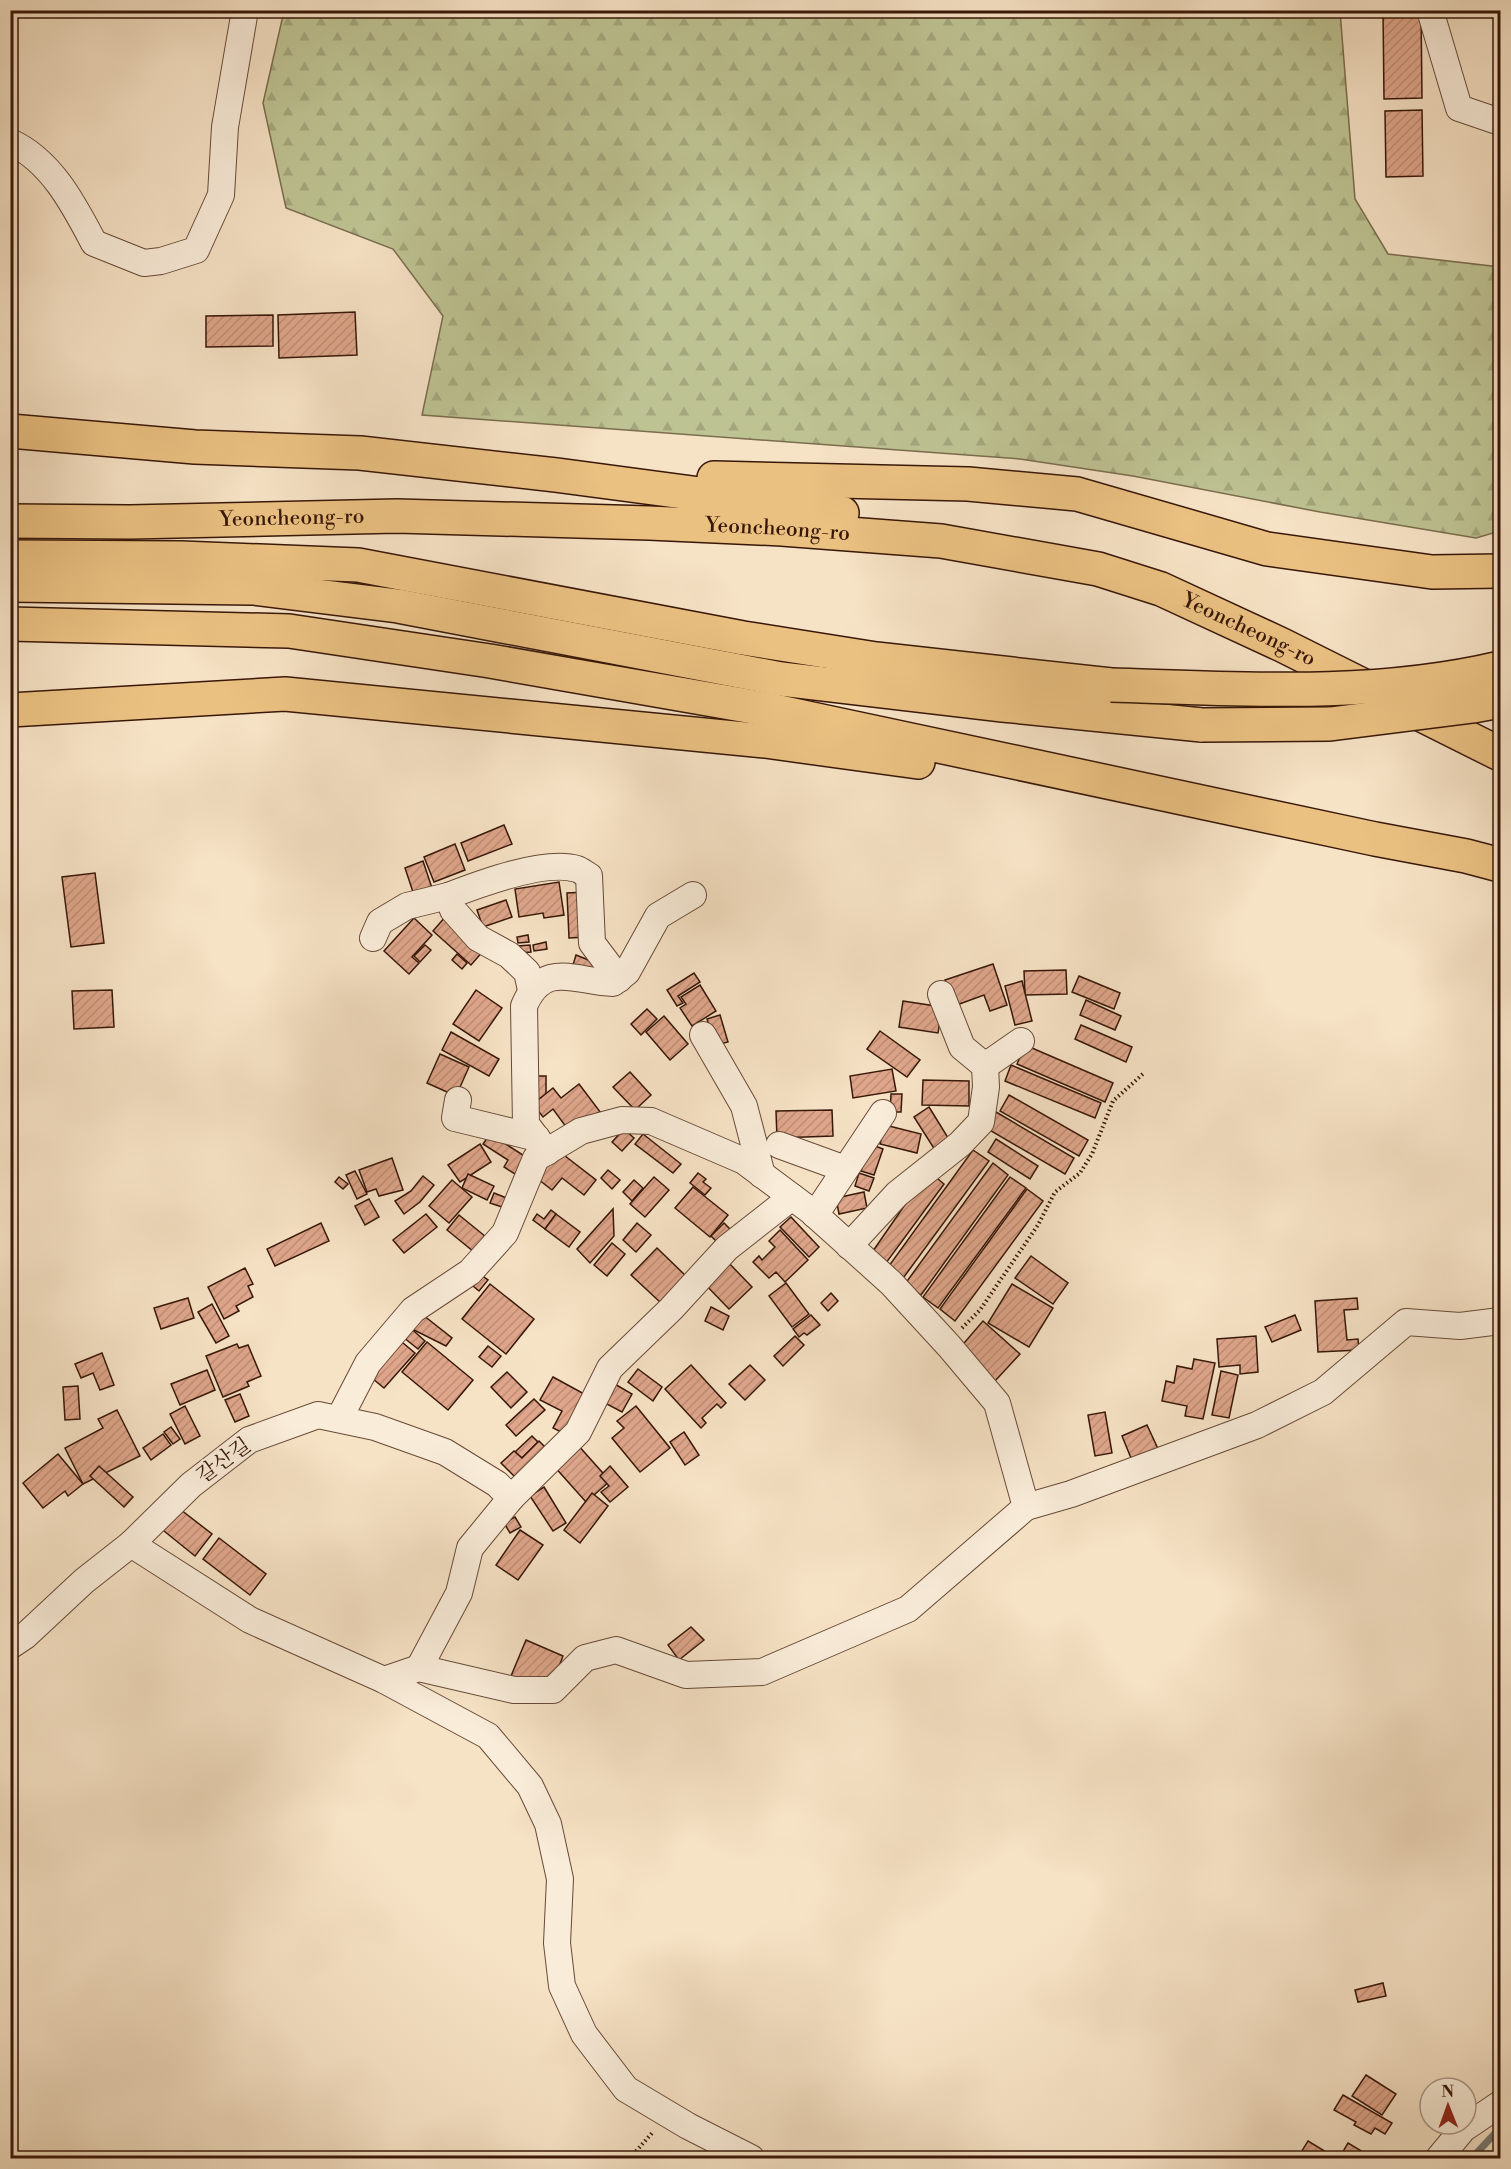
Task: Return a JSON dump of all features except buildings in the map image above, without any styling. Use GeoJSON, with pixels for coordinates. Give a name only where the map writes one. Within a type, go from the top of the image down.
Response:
{"type":"FeatureCollection","features":[{"type":"Feature","properties":{"kind":"highway"},"geometry":{"type":"LineString","coordinates":[[10,431],[195,447],[360,453],[556,475],[960,531],[1098,569]]}},
{"type":"Feature","properties":{"kind":"highway"},"geometry":{"type":"LineString","coordinates":[[556,475],[968,484],[1077,494],[1267,549],[1432,572],[1500,572]]}},
{"type":"Feature","properties":{"kind":"highway","name":"Yeoncheong-ro"},"geometry":{"type":"LineString","coordinates":[[10,521],[130,522],[397,516],[782,529],[941,541],[1098,569],[1171,593],[1282,645],[1500,754]]}},
{"type":"Feature","properties":{"kind":"highway","name":"Yeoncheong-ro"},"geometry":{"type":"LineString","coordinates":[[10,557],[181,558],[358,566],[743,638],[876,658],[1111,685],[1280,691],[1378,687],[1500,668]]}},
{"type":"Feature","properties":{"kind":"highway"},"geometry":{"type":"LineString","coordinates":[[10,585],[253,588],[398,606],[781,679],[1202,725],[1330,724],[1500,701]]}},
{"type":"Feature","properties":{"kind":"highway"},"geometry":{"type":"LineString","coordinates":[[10,624],[289,631],[490,662],[765,709],[1375,839],[1466,855],[1500,865]]}},
{"type":"Feature","properties":{"kind":"highway"},"geometry":{"type":"LineString","coordinates":[[10,710],[285,694],[765,741],[1193,800]]}},
{"type":"Feature","properties":{"kind":"street"},"geometry":{"type":"LineString","coordinates":[[10,142],[30,151],[57,181],[79,214],[94,243],[144,263],[161,261],[196,250],[221,195],[225,127],[245,10]]}},
{"type":"Feature","properties":{"kind":"street"},"geometry":{"type":"LineString","coordinates":[[1430,10],[1459,108],[1497,121],[1500,118]]}},
{"type":"Feature","properties":{"kind":"street"},"geometry":{"type":"LineString","coordinates":[[373,938],[380,922],[407,906],[528,871],[555,867],[577,869],[589,876],[592,943],[619,979]]}},
{"type":"Feature","properties":{"kind":"street"},"geometry":{"type":"LineString","coordinates":[[542,1145],[526,1124],[524,1006],[531,990],[549,978],[567,976],[614,983],[627,972],[658,916],[693,895]]}},
{"type":"Feature","properties":{"kind":"street"},"geometry":{"type":"LineString","coordinates":[[448,896],[453,910],[478,938],[509,955],[526,972],[531,990]]}},
{"type":"Feature","properties":{"kind":"street"},"geometry":{"type":"LineString","coordinates":[[849,1246],[897,1194],[960,1144],[981,1122],[986,1087],[985,1066],[962,1047],[941,994]]}},
{"type":"Feature","properties":{"kind":"street"},"geometry":{"type":"LineString","coordinates":[[703,1035],[744,1106],[762,1175]]}},
{"type":"Feature","properties":{"kind":"street"},"geometry":{"type":"LineString","coordinates":[[985,1066],[1021,1041]]}},
{"type":"Feature","properties":{"kind":"street"},"geometry":{"type":"LineString","coordinates":[[458,1100],[455,1118],[542,1145],[622,1120],[651,1121],[744,1161],[815,1215],[891,1283],[947,1343],[997,1403],[1026,1507]]}},
{"type":"Feature","properties":{"kind":"street"},"geometry":{"type":"LineString","coordinates":[[815,1215],[883,1113]]}},
{"type":"Feature","properties":{"kind":"street"},"geometry":{"type":"LineString","coordinates":[[339,1419],[368,1363],[413,1310],[470,1272],[505,1233],[542,1145]]}},
{"type":"Feature","properties":{"kind":"street"},"geometry":{"type":"LineString","coordinates":[[779,1145],[845,1169]]}},
{"type":"Feature","properties":{"kind":"street"},"geometry":{"type":"LineString","coordinates":[[419,1668],[459,1593],[470,1548],[511,1498],[578,1432],[610,1368],[727,1248],[792,1197]]}},
{"type":"Feature","properties":{"kind":"street"},"geometry":{"type":"LineString","coordinates":[[384,1680],[419,1668],[514,1690],[553,1690],[585,1658],[616,1650],[686,1675],[762,1672],[908,1609],[1026,1507],[1071,1494],[1257,1425],[1323,1392],[1406,1322],[1460,1326],[1500,1321]]}},
{"type":"Feature","properties":{"kind":"street","name":"갈산길"},"geometry":{"type":"LineString","coordinates":[[10,1646],[25,1636],[84,1581],[131,1544],[191,1485],[249,1440],[318,1415],[375,1427],[445,1452],[497,1485],[511,1498]]}},
{"type":"Feature","properties":{"kind":"street"},"geometry":{"type":"LineString","coordinates":[[131,1544],[250,1620],[384,1680],[488,1736],[530,1786],[548,1824],[560,1879],[557,1943],[562,1986],[584,2034],[626,2089],[751,2158]]}},
{"type":"Feature","properties":{"kind":"street"},"geometry":{"type":"LineString","coordinates":[[1439,2158],[1463,2129],[1500,2104]]}},
{"type":"Feature","properties":{"kind":"path"},"geometry":{"type":"LineString","coordinates":[[947,1343],[980,1310],[1038,1225],[1055,1192],[1080,1173],[1092,1154],[1113,1101],[1144,1073]]}},
{"type":"Feature","properties":{"kind":"path"},"geometry":{"type":"LineString","coordinates":[[630,2158],[668,2114]]}},
{"type":"Feature","properties":{"kind":"green space"},"geometry":{"type":"Polygon","coordinates":[[[284,11],[1340,11],[1355,199],[1388,254],[1500,267],[1500,531],[1476,538],[1320,512],[1133,476],[1020,459],[422,415],[443,316],[393,249],[286,208],[263,103],[284,11]]]}},
{"type":"Feature","properties":{"kind":"waterway"},"geometry":{"type":"LineString","coordinates":[[1472,2158],[1500,2128]]}}]}
